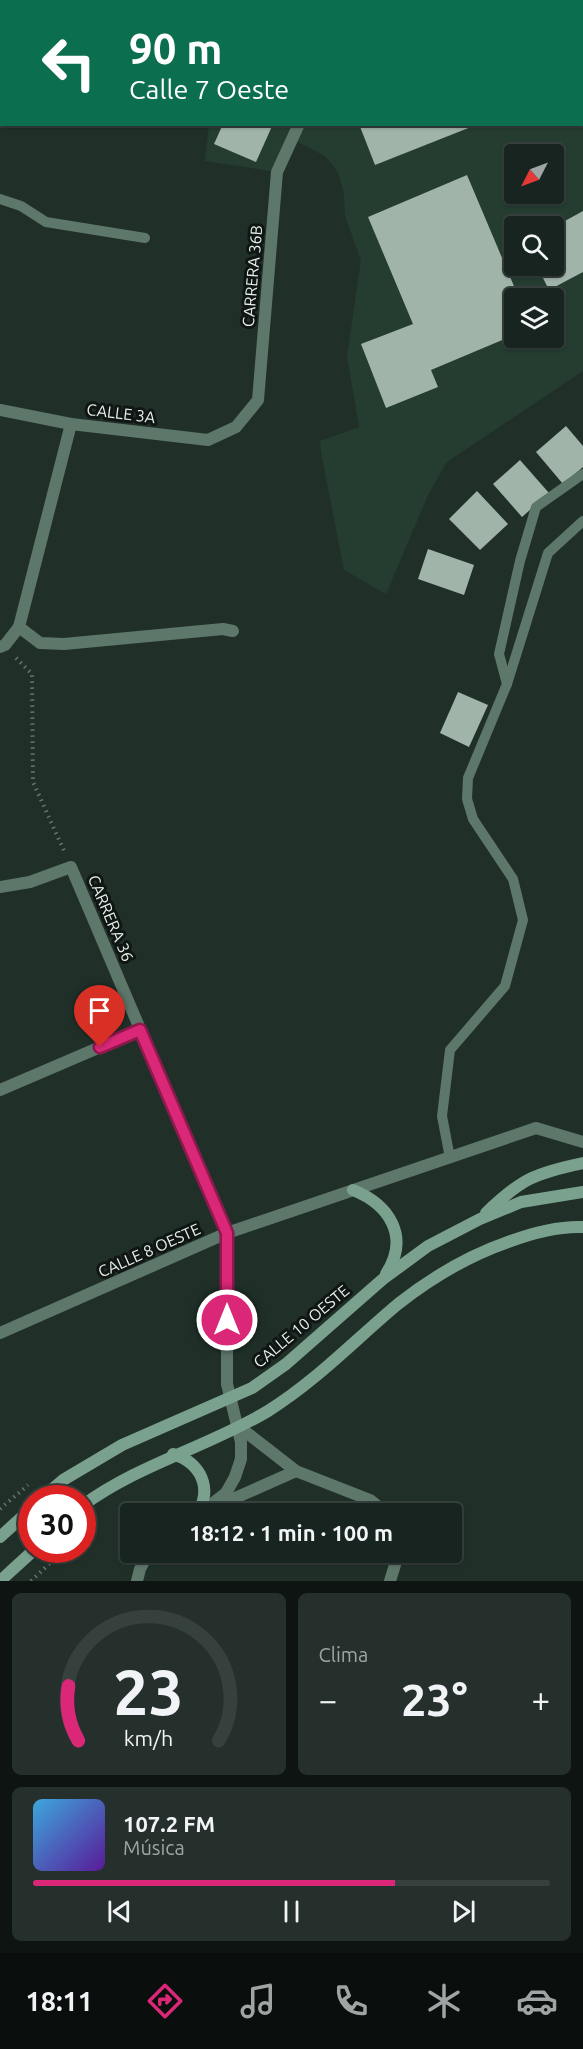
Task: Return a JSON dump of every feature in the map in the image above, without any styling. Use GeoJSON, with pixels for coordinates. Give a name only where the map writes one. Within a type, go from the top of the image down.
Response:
{"type":"FeatureCollection","features":[{"type":"Feature","properties":{"kind":"main road"},"geometry":{"type":"LineString","coordinates":[[480,1219],[521,1182],[538,1172],[583,1163]]}},
{"type":"Feature","properties":{"kind":"main road"},"geometry":{"type":"LineString","coordinates":[[353,1190],[371,1197],[385,1209],[394,1226],[397,1245],[393,1263],[383,1279]]}},
{"type":"Feature","properties":{"kind":"main road","name":"CALLE 10 OESTE"},"geometry":{"type":"LineString","coordinates":[[57,1485],[122,1445],[252,1388],[286,1364],[383,1279],[428,1246],[480,1219],[521,1203],[583,1192]]}},
{"type":"Feature","properties":{"kind":"main road"},"geometry":{"type":"LineString","coordinates":[[96,1497],[139,1470],[266,1412],[304,1387],[399,1303],[444,1271],[527,1235],[550,1229],[583,1227]]}},
{"type":"Feature","properties":{"kind":"main road"},"geometry":{"type":"LineString","coordinates":[[173,1454],[193,1464],[200,1473],[205,1495],[202,1503]]}},
{"type":"Feature","properties":{"kind":"main road"},"geometry":{"type":"LineString","coordinates":[[0,1537],[18,1521]]}},
{"type":"Feature","properties":{"kind":"main road"},"geometry":{"type":"LineString","coordinates":[[0,1581],[20,1563]]}},
{"type":"Feature","properties":{"kind":"street","name":"CARRERA 36B"},"geometry":{"type":"LineString","coordinates":[[236,427],[258,399],[277,172],[298,126]]}},
{"type":"Feature","properties":{"kind":"street","name":"CALLE 3A"},"geometry":{"type":"LineString","coordinates":[[0,410],[71,424],[208,440],[236,427]]}},
{"type":"Feature","properties":{"kind":"street"},"geometry":{"type":"LineString","coordinates":[[2,646],[19,627],[71,424]]}},
{"type":"Feature","properties":{"kind":"street"},"geometry":{"type":"LineString","coordinates":[[19,627],[40,643],[64,644],[223,629],[233,631]]}},
{"type":"Feature","properties":{"kind":"street"},"geometry":{"type":"LineString","coordinates":[[0,887],[30,882],[71,867]]}},
{"type":"Feature","properties":{"kind":"street","name":"CARRERA 36"},"geometry":{"type":"LineString","coordinates":[[71,867],[227,1233],[227,1384],[238,1426],[241,1459],[236,1477],[226,1493],[213,1503]]}},
{"type":"Feature","properties":{"kind":"street"},"geometry":{"type":"LineString","coordinates":[[0,1090],[140,1030]]}},
{"type":"Feature","properties":{"kind":"street","name":"CALLE 8 OESTE"},"geometry":{"type":"LineString","coordinates":[[0,1333],[227,1233],[536,1128],[583,1142]]}},
{"type":"Feature","properties":{"kind":"street"},"geometry":{"type":"LineString","coordinates":[[238,1426],[296,1471],[374,1503]]}},
{"type":"Feature","properties":{"kind":"street"},"geometry":{"type":"LineString","coordinates":[[224,1503],[296,1471]]}},
{"type":"Feature","properties":{"kind":"street"},"geometry":{"type":"LineString","coordinates":[[137,1581],[144,1563]]}},
{"type":"Feature","properties":{"kind":"street"},"geometry":{"type":"LineString","coordinates":[[390,1581],[396,1563]]}},
{"type":"Feature","properties":{"kind":"lane"},"geometry":{"type":"LineString","coordinates":[[0,199],[21,206],[46,222],[145,238]]}},
{"type":"Feature","properties":{"kind":"lane"},"geometry":{"type":"LineString","coordinates":[[507,684],[499,654],[520,561],[536,507],[583,474]]}},
{"type":"Feature","properties":{"kind":"lane"},"geometry":{"type":"LineString","coordinates":[[450,1158],[442,1116],[450,1050],[504,986],[523,920],[513,879],[473,819],[467,800],[468,778],[507,684],[548,553],[583,521]]}},
{"type":"Feature","properties":{"kind":"path"},"geometry":{"type":"LineString","coordinates":[[2,646],[32,674],[33,782],[71,867]]}},
{"type":"Feature","properties":{"kind":"path"},"geometry":{"type":"LineString","coordinates":[[31,1581],[50,1563]]}},
{"type":"Feature","properties":{"kind":"shaded area"},"geometry":{"type":"Polygon","coordinates":[[[209,126],[583,126],[583,371],[447,462],[428,495],[386,594],[344,570],[321,452],[320,441],[359,427],[347,356],[361,260],[345,216],[344,193],[338,172],[325,156],[292,139],[277,172],[205,161],[209,126]]]}},
{"type":"Feature","properties":{"kind":"building"},"geometry":{"type":"Polygon","coordinates":[[[222,126],[272,126],[256,162],[214,144],[222,126]]]}},
{"type":"Feature","properties":{"kind":"building"},"geometry":{"type":"Polygon","coordinates":[[[360,126],[473,126],[375,165],[360,126]]]}},
{"type":"Feature","properties":{"kind":"building"},"geometry":{"type":"Polygon","coordinates":[[[467,175],[504,263],[504,276],[510,276],[515,288],[504,288],[504,339],[431,370],[438,387],[386,408],[361,344],[413,324],[368,217],[467,175]]]}},
{"type":"Feature","properties":{"kind":"building"},"geometry":{"type":"Polygon","coordinates":[[[583,211],[583,272],[553,288],[548,288],[542,276],[564,276],[564,221],[583,211]]]}},
{"type":"Feature","properties":{"kind":"building"},"geometry":{"type":"Polygon","coordinates":[[[566,426],[583,446],[583,467],[563,484],[536,452],[566,426]]]}},
{"type":"Feature","properties":{"kind":"building"},"geometry":{"type":"Polygon","coordinates":[[[520,460],[549,493],[522,517],[493,484],[520,460]]]}},
{"type":"Feature","properties":{"kind":"building"},"geometry":{"type":"Polygon","coordinates":[[[477,491],[508,524],[480,550],[449,519],[477,491]]]}},
{"type":"Feature","properties":{"kind":"building"},"geometry":{"type":"Polygon","coordinates":[[[428,549],[474,565],[464,595],[418,579],[428,549]]]}},
{"type":"Feature","properties":{"kind":"building"},"geometry":{"type":"Polygon","coordinates":[[[458,692],[488,705],[469,747],[440,733],[458,692]]]}},
{"type":"Feature","properties":{"kind":"route"},"geometry":{"type":"LineString","coordinates":[[100,1047],[140,1030],[227,1233],[227,1320]]}}]}
